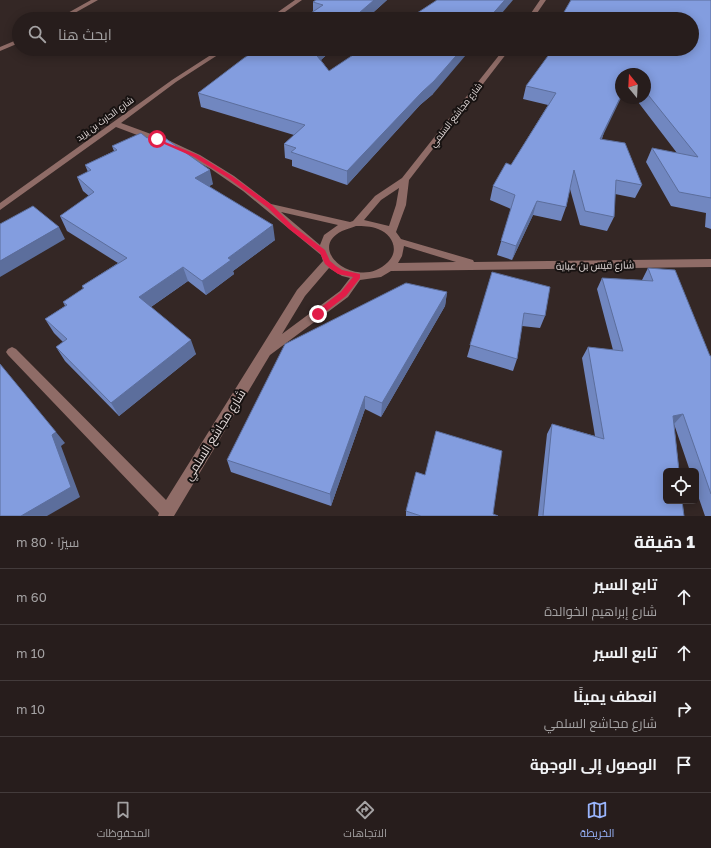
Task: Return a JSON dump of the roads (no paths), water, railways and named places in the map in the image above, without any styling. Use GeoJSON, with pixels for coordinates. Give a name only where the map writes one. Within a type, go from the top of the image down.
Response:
{"type":"FeatureCollection","features":[{"type":"Feature","properties":{"kind":"street"},"geometry":{"type":"LineString","coordinates":[[73,12],[95,0]]}},
{"type":"Feature","properties":{"kind":"street"},"geometry":{"type":"LineString","coordinates":[[281,12],[299,0]]}},
{"type":"Feature","properties":{"kind":"street"},"geometry":{"type":"LineString","coordinates":[[535,12],[543,0]]}},
{"type":"Feature","properties":{"kind":"street"},"geometry":{"type":"LineString","coordinates":[[0,49],[12,44]]}},
{"type":"Feature","properties":{"kind":"street","name":"شارع الحارث بن يزيد"},"geometry":{"type":"LineString","coordinates":[[0,207],[174,81],[213,56]]}},
{"type":"Feature","properties":{"kind":"street","name":"شارع مجاشع السلمي"},"geometry":{"type":"LineString","coordinates":[[352,224],[378,198],[405,180],[502,56]]}},
{"type":"Feature","properties":{"kind":"street"},"geometry":{"type":"LineString","coordinates":[[115,124],[157,139],[196,156],[230,177],[270,207],[340,272],[358,276],[376,274],[391,267],[399,255],[398,241],[391,232],[376,224],[352,224],[270,207]]}},
{"type":"Feature","properties":{"kind":"street","name":"شارع مجاشع السلمي"},"geometry":{"type":"LineString","coordinates":[[391,232],[401,205],[405,180]]}},
{"type":"Feature","properties":{"kind":"street"},"geometry":{"type":"LineString","coordinates":[[325,257],[324,243],[329,235],[337,229],[352,224]]}},
{"type":"Feature","properties":{"kind":"street","name":"شارع قيس بن عباية"},"geometry":{"type":"LineString","coordinates":[[398,241],[478,267]]}},
{"type":"Feature","properties":{"kind":"street","name":"شارع مجاشع السلمي"},"geometry":{"type":"LineString","coordinates":[[166,514],[301,293],[325,257]]}},
{"type":"Feature","properties":{"kind":"street","name":"شارع قيس بن عباية"},"geometry":{"type":"LineString","coordinates":[[391,267],[711,263]]}},
{"type":"Feature","properties":{"kind":"street","name":"شارع مجاشع السلمي"},"geometry":{"type":"LineString","coordinates":[[264,354],[344,294],[358,276]]}},
{"type":"Feature","properties":{"kind":"street"},"geometry":{"type":"LineString","coordinates":[[12,352],[166,514]]}}]}
